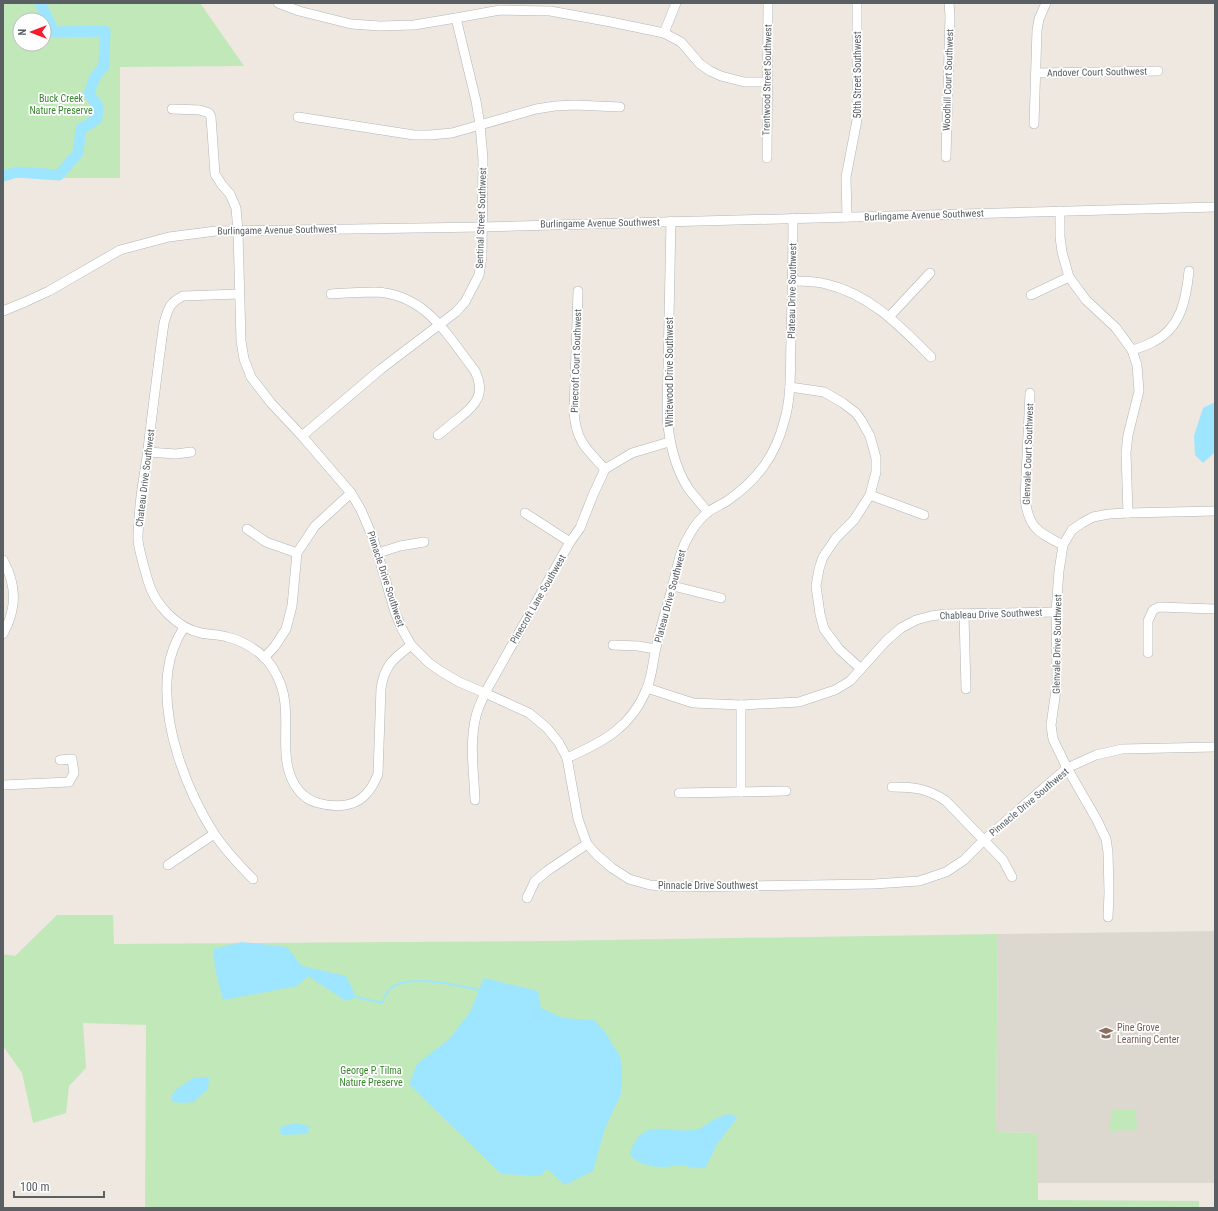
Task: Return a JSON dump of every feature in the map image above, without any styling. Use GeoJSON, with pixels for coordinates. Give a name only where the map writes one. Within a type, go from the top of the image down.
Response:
{"type":"FeatureCollection","features":[{"type":"Feature","properties":{"kind":"street"},"geometry":{"type":"LineString","coordinates":[[278,3],[299,11],[351,24],[380,26],[414,24],[500,10],[550,11],[664,33],[681,42],[700,64],[710,71],[721,76],[744,82],[767,82]]}},
{"type":"Feature","properties":{"kind":"street"},"geometry":{"type":"LineString","coordinates":[[664,33],[676,3]]}},
{"type":"Feature","properties":{"kind":"street","name":"Trentwood Street Southwest"},"geometry":{"type":"LineString","coordinates":[[766,158],[768,3]]}},
{"type":"Feature","properties":{"kind":"street","name":"50th Street Southwest"},"geometry":{"type":"LineString","coordinates":[[847,217],[846,177],[857,120],[857,3]]}},
{"type":"Feature","properties":{"kind":"street","name":"Woodhill Court Southwest"},"geometry":{"type":"LineString","coordinates":[[946,157],[950,16],[949,3]]}},
{"type":"Feature","properties":{"kind":"street"},"geometry":{"type":"LineString","coordinates":[[1034,124],[1037,30],[1039,19],[1046,3]]}},
{"type":"Feature","properties":{"kind":"street","name":"Sentinal Street Southwest"},"geometry":{"type":"LineString","coordinates":[[302,436],[381,369],[456,312],[465,302],[478,275],[482,257],[483,159],[476,101],[456,18]]}},
{"type":"Feature","properties":{"kind":"street","name":"Andover Court Southwest"},"geometry":{"type":"LineString","coordinates":[[1036,73],[1158,71]]}},
{"type":"Feature","properties":{"kind":"street"},"geometry":{"type":"LineString","coordinates":[[298,117],[414,135],[430,135],[452,133],[536,109],[555,106],[575,105],[620,107]]}},
{"type":"Feature","properties":{"kind":"street","name":"Pinnacle Drive Southwest"},"geometry":{"type":"LineString","coordinates":[[172,109],[200,110],[209,113],[212,122],[215,174],[230,194],[236,208],[241,341],[244,359],[251,377],[271,403],[302,436],[351,494],[361,510],[373,538],[395,612],[411,645],[429,663],[442,672],[459,682],[485,692],[529,713],[547,728],[559,743],[567,758],[578,819],[588,844],[597,855],[612,868],[629,879],[650,885],[678,887],[874,884],[919,881],[946,872],[964,860],[984,840],[1067,768],[1096,755],[1122,749],[1215,747]]}},
{"type":"Feature","properties":{"kind":"street","name":"Burlingame Avenue Southwest"},"geometry":{"type":"LineString","coordinates":[[3,311],[49,291],[120,250],[169,237],[208,232],[483,227],[1215,206]]}},
{"type":"Feature","properties":{"kind":"street"},"geometry":{"type":"LineString","coordinates":[[1060,211],[1061,244],[1069,277],[1086,300],[1116,328],[1132,350],[1137,365],[1139,391],[1128,435],[1126,453],[1128,513]]}},
{"type":"Feature","properties":{"kind":"street","name":"Plateau Drive Southwest"},"geometry":{"type":"LineString","coordinates":[[567,758],[590,748],[619,730],[636,710],[647,688],[655,649],[680,556],[687,539],[693,529],[708,512],[739,491],[760,472],[774,451],[784,422],[790,387],[793,218]]}},
{"type":"Feature","properties":{"kind":"street","name":"Whitewood Drive Southwest"},"geometry":{"type":"LineString","coordinates":[[671,221],[667,416],[669,442],[679,472],[708,512]]}},
{"type":"Feature","properties":{"kind":"street"},"geometry":{"type":"LineString","coordinates":[[1132,350],[1153,342],[1165,334],[1173,325],[1181,312],[1186,299],[1189,271]]}},
{"type":"Feature","properties":{"kind":"street"},"geometry":{"type":"LineString","coordinates":[[888,317],[930,273]]}},
{"type":"Feature","properties":{"kind":"street"},"geometry":{"type":"LineString","coordinates":[[1031,295],[1069,277]]}},
{"type":"Feature","properties":{"kind":"street"},"geometry":{"type":"LineString","coordinates":[[792,281],[807,281],[826,284],[846,290],[866,300],[888,317],[931,357]]}},
{"type":"Feature","properties":{"kind":"street"},"geometry":{"type":"LineString","coordinates":[[331,294],[375,292],[399,296],[423,308],[439,324],[475,371],[478,378],[479,394],[477,401],[469,410],[438,434]]}},
{"type":"Feature","properties":{"kind":"street","name":"Pinecroft Court Southwest"},"geometry":{"type":"LineString","coordinates":[[578,292],[574,423],[583,446],[605,469]]}},
{"type":"Feature","properties":{"kind":"street","name":"Chateau Drive Southwest"},"geometry":{"type":"LineString","coordinates":[[239,294],[183,296],[175,300],[168,308],[164,323],[139,511],[138,540],[148,582],[153,593],[172,617],[184,627],[202,633],[234,639],[249,646],[264,658],[272,667],[284,697],[287,724],[286,758],[292,781],[296,788],[310,801],[330,806],[352,804],[361,799],[373,785],[378,774],[381,688],[383,678],[388,666],[398,655],[411,645]]}},
{"type":"Feature","properties":{"kind":"street"},"geometry":{"type":"LineString","coordinates":[[790,387],[824,392],[843,403],[856,413],[870,436],[876,458],[876,472],[870,495],[854,520],[836,538],[823,557],[816,586],[824,629],[839,649],[861,670]]}},
{"type":"Feature","properties":{"kind":"street","name":"Glenvale Court Southwest"},"geometry":{"type":"LineString","coordinates":[[1030,393],[1025,498],[1026,509],[1029,519],[1035,528],[1045,536],[1063,545]]}},
{"type":"Feature","properties":{"kind":"street"},"geometry":{"type":"LineString","coordinates":[[605,469],[632,453],[669,442]]}},
{"type":"Feature","properties":{"kind":"street"},"geometry":{"type":"LineString","coordinates":[[148,452],[176,454],[191,452]]}},
{"type":"Feature","properties":{"kind":"street","name":"Pinecroft Lane Southwest"},"geometry":{"type":"LineString","coordinates":[[475,800],[472,758],[473,736],[476,715],[485,692],[570,542],[580,528],[605,469]]}},
{"type":"Feature","properties":{"kind":"street"},"geometry":{"type":"LineString","coordinates":[[264,658],[275,646],[286,629],[292,606],[297,553],[315,526],[351,494]]}},
{"type":"Feature","properties":{"kind":"street"},"geometry":{"type":"LineString","coordinates":[[870,495],[924,515]]}},
{"type":"Feature","properties":{"kind":"street","name":"Glenvale Drive Southwest"},"geometry":{"type":"LineString","coordinates":[[1108,917],[1108,852],[1106,839],[1097,820],[1067,768],[1053,739],[1051,725],[1057,684],[1056,612],[1059,571],[1063,545],[1072,530],[1093,517],[1128,513],[1215,511]]}},
{"type":"Feature","properties":{"kind":"street"},"geometry":{"type":"LineString","coordinates":[[525,513],[570,542]]}},
{"type":"Feature","properties":{"kind":"street"},"geometry":{"type":"LineString","coordinates":[[247,529],[266,542],[297,553]]}},
{"type":"Feature","properties":{"kind":"street"},"geometry":{"type":"LineString","coordinates":[[378,553],[400,546],[424,542]]}},
{"type":"Feature","properties":{"kind":"street"},"geometry":{"type":"LineString","coordinates":[[3,560],[13,586],[14,605],[8,625],[3,634]]}},
{"type":"Feature","properties":{"kind":"street"},"geometry":{"type":"LineString","coordinates":[[673,586],[721,598]]}},
{"type":"Feature","properties":{"kind":"street"},"geometry":{"type":"LineString","coordinates":[[1148,653],[1148,621],[1153,610],[1159,607],[1215,609]]}},
{"type":"Feature","properties":{"kind":"street","name":"Chableau Drive Southwest"},"geometry":{"type":"LineString","coordinates":[[647,688],[692,703],[741,705],[799,702],[835,690],[850,682],[887,640],[901,628],[916,620],[946,614],[964,615],[1056,612]]}},
{"type":"Feature","properties":{"kind":"street"},"geometry":{"type":"LineString","coordinates":[[964,615],[966,689]]}},
{"type":"Feature","properties":{"kind":"street"},"geometry":{"type":"LineString","coordinates":[[184,627],[178,637],[168,671],[168,700],[174,741],[191,792],[214,834],[232,858],[253,879]]}},
{"type":"Feature","properties":{"kind":"street"},"geometry":{"type":"LineString","coordinates":[[613,645],[638,646],[655,649]]}},
{"type":"Feature","properties":{"kind":"street"},"geometry":{"type":"LineString","coordinates":[[741,705],[741,792]]}},
{"type":"Feature","properties":{"kind":"street"},"geometry":{"type":"LineString","coordinates":[[3,785],[69,782],[74,774],[72,759],[60,760]]}},
{"type":"Feature","properties":{"kind":"street"},"geometry":{"type":"LineString","coordinates":[[892,787],[920,788],[936,794],[946,801],[1003,860],[1012,876]]}},
{"type":"Feature","properties":{"kind":"street"},"geometry":{"type":"LineString","coordinates":[[680,793],[786,791]]}},
{"type":"Feature","properties":{"kind":"street"},"geometry":{"type":"LineString","coordinates":[[168,865],[214,834]]}},
{"type":"Feature","properties":{"kind":"street"},"geometry":{"type":"LineString","coordinates":[[527,898],[535,881],[547,871],[588,844]]}},
{"type":"Feature","properties":{"kind":"shaded area","name":"Pine Grove Learning Center"},"geometry":{"type":"Polygon","coordinates":[[[1215,931],[1215,1183],[1038,1183],[1038,1133],[996,1132],[998,934],[1215,931]]]}},
{"type":"Feature","properties":{"kind":"green space","name":"Buck Creek Nature Preserve"},"geometry":{"type":"Polygon","coordinates":[[[3,3],[200,3],[244,66],[120,67],[120,178],[3,178],[3,3]]]}},
{"type":"Feature","properties":{"kind":"green space","name":"George P. Tilma Nature Preserve"},"geometry":{"type":"Polygon","coordinates":[[[57,915],[113,915],[114,944],[545,941],[998,934],[996,1132],[1038,1133],[1038,1200],[1199,1201],[1199,1208],[145,1208],[146,1025],[83,1023],[86,1068],[69,1086],[66,1113],[33,1123],[22,1073],[3,1046],[3,954],[15,956],[57,915]]]}},
{"type":"Feature","properties":{"kind":"green space"},"geometry":{"type":"Polygon","coordinates":[[[1136,1109],[1137,1130],[1110,1131],[1111,1110],[1136,1109]]]}},
{"type":"Feature","properties":{"kind":"water"},"geometry":{"type":"Polygon","coordinates":[[[1215,402],[1215,452],[1203,463],[1195,455],[1194,436],[1203,408],[1215,402]]]}},
{"type":"Feature","properties":{"kind":"water"},"geometry":{"type":"Polygon","coordinates":[[[242,942],[287,947],[302,966],[346,976],[356,997],[346,1001],[308,976],[297,986],[223,1000],[215,968],[213,949],[242,942]]]}},
{"type":"Feature","properties":{"kind":"water"},"geometry":{"type":"Polygon","coordinates":[[[484,978],[538,991],[541,1008],[563,1018],[594,1020],[605,1032],[620,1056],[622,1069],[621,1094],[605,1128],[593,1171],[565,1185],[547,1169],[540,1176],[501,1174],[409,1084],[417,1064],[449,1039],[470,1012],[484,978]]]}},
{"type":"Feature","properties":{"kind":"water"},"geometry":{"type":"Polygon","coordinates":[[[195,1077],[209,1078],[208,1089],[194,1102],[172,1102],[171,1096],[178,1088],[195,1077]]]}},
{"type":"Feature","properties":{"kind":"water"},"geometry":{"type":"Polygon","coordinates":[[[727,1114],[734,1115],[737,1118],[717,1144],[706,1167],[696,1168],[682,1165],[665,1167],[654,1166],[640,1163],[630,1154],[635,1142],[647,1130],[694,1130],[727,1114]]]}},
{"type":"Feature","properties":{"kind":"water"},"geometry":{"type":"Polygon","coordinates":[[[296,1123],[309,1126],[308,1134],[281,1135],[280,1130],[282,1126],[296,1123]]]}},
{"type":"Feature","properties":{"kind":"waterway"},"geometry":{"type":"LineString","coordinates":[[3,176],[17,172],[59,175],[78,153],[81,129],[97,119],[98,106],[89,94],[95,77],[104,66],[105,31],[54,32],[40,3]]}},
{"type":"Feature","properties":{"kind":"waterway"},"geometry":{"type":"LineString","coordinates":[[356,997],[382,1003],[392,987],[411,981],[434,982],[479,990]]}},
{"type":"Feature","properties":{"kind":"place","name":"Pine Grove Learning Center"},"geometry":{"type":"Point","coordinates":[1106,1033]}}]}
